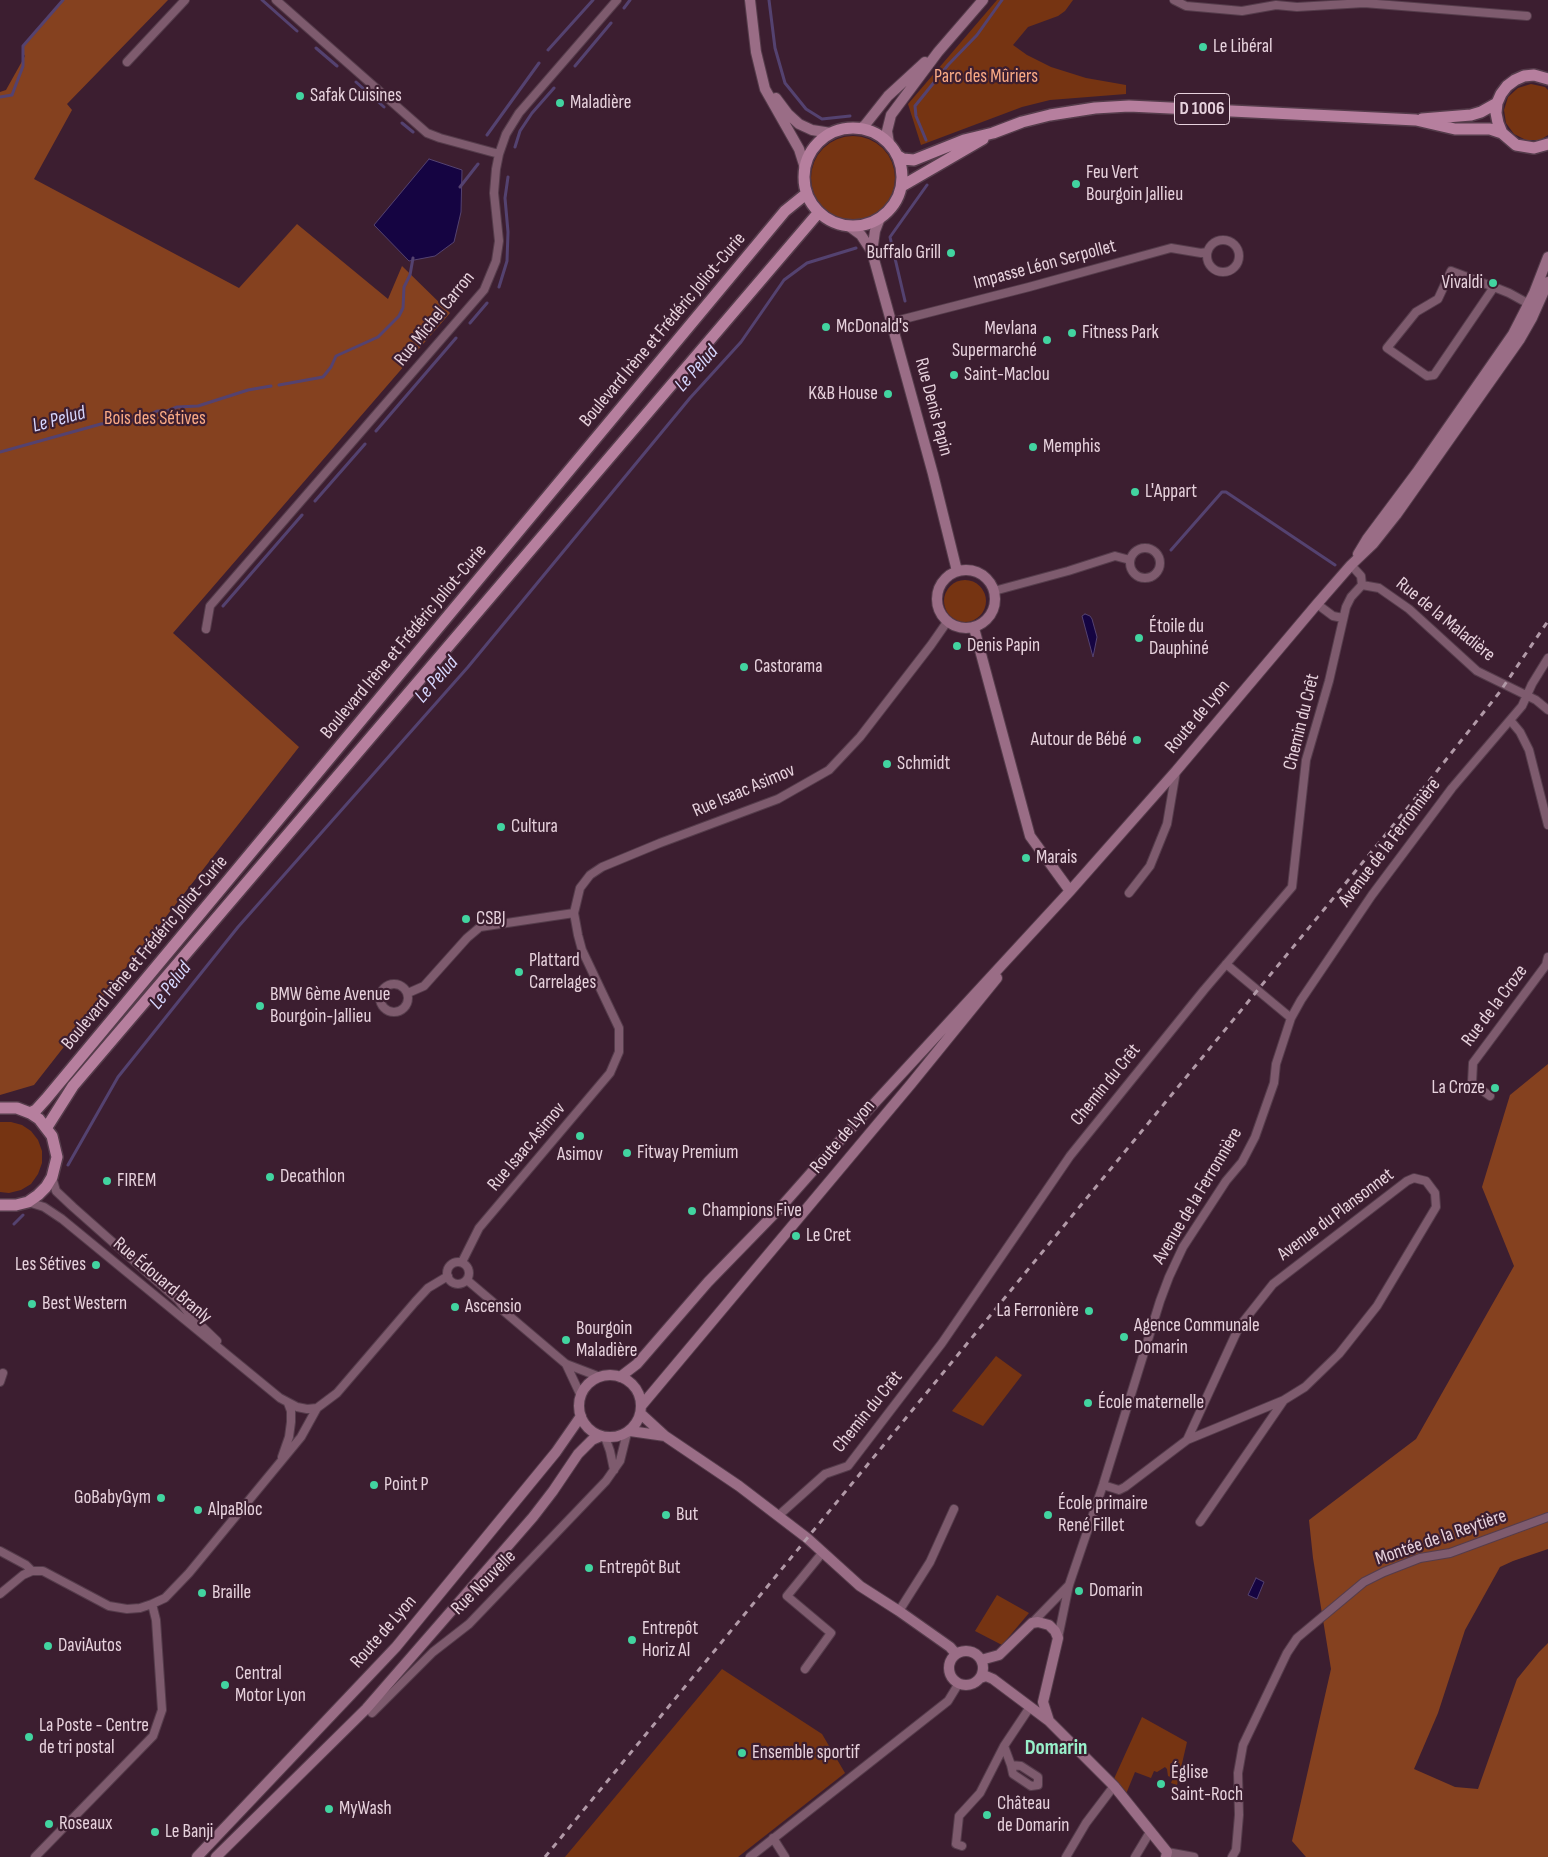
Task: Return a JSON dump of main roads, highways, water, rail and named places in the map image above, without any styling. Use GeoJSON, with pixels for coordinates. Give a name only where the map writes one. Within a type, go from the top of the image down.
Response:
{"type":"FeatureCollection","features":[{"type":"Feature","properties":{"kind":"main road"},"geometry":{"type":"LineString","coordinates":[[750,0],[754,37],[765,89],[800,149],[805,168],[806,194],[819,212],[838,224],[850,227],[871,223],[890,210],[898,198],[902,186],[901,166],[898,156],[889,143],[871,131],[861,128],[850,128],[831,133],[819,142],[810,154],[805,168]]}},
{"type":"Feature","properties":{"kind":"main road"},"geometry":{"type":"LineString","coordinates":[[889,143],[888,131],[891,115],[938,52],[984,0]]}},
{"type":"Feature","properties":{"kind":"main road"},"geometry":{"type":"LineString","coordinates":[[861,128],[866,125],[888,96],[902,82],[938,52]]}},
{"type":"Feature","properties":{"kind":"main road"},"geometry":{"type":"LineString","coordinates":[[761,71],[784,110],[799,124],[812,130],[831,133]]}},
{"type":"Feature","properties":{"kind":"main road"},"geometry":{"type":"LineString","coordinates":[[1546,146],[1525,148],[1516,145],[1502,133],[1496,113],[1497,103],[1501,94],[1515,80],[1524,76],[1548,79]]}},
{"type":"Feature","properties":{"kind":"main road","name":"D 1006"},"geometry":{"type":"LineString","coordinates":[[1416,120],[1436,116],[1471,115],[1497,103]]}},
{"type":"Feature","properties":{"kind":"main road","name":"D 1006"},"geometry":{"type":"LineString","coordinates":[[898,156],[903,159],[914,160],[964,140],[1050,115],[1095,108],[1129,106],[1416,120],[1455,129],[1490,129],[1502,133]]}},
{"type":"Feature","properties":{"kind":"main road","name":"D 1006"},"geometry":{"type":"LineString","coordinates":[[902,186],[993,133]]}},
{"type":"Feature","properties":{"kind":"main road","name":"Boulevard Irène et Frédéric Joliot-Curie"},"geometry":{"type":"LineString","coordinates":[[30,1112],[36,1110],[46,1100],[785,212],[806,194]]}},
{"type":"Feature","properties":{"kind":"main road","name":"Boulevard Irène et Frédéric Joliot-Curie"},"geometry":{"type":"LineString","coordinates":[[47,1127],[79,1079],[819,212]]}},
{"type":"Feature","properties":{"kind":"main road","name":"Rue Denis Papin"},"geometry":{"type":"LineString","coordinates":[[872,252],[875,231],[880,218]]}},
{"type":"Feature","properties":{"kind":"main road","name":"Rue Denis Papin"},"geometry":{"type":"LineString","coordinates":[[850,227],[860,235],[872,252],[957,571]]}},
{"type":"Feature","properties":{"kind":"main road"},"geometry":{"type":"LineString","coordinates":[[1351,565],[1367,539],[1411,480],[1513,334],[1529,304],[1548,258]]}},
{"type":"Feature","properties":{"kind":"main road"},"geometry":{"type":"LineString","coordinates":[[1351,565],[1373,544],[1396,515],[1520,339],[1532,318],[1548,282]]}},
{"type":"Feature","properties":{"kind":"main road","name":"Route de Lyon"},"geometry":{"type":"LineString","coordinates":[[620,1377],[636,1364],[708,1282],[780,1208],[834,1146],[1070,891],[1351,565]]}},
{"type":"Feature","properties":{"kind":"main road"},"geometry":{"type":"LineString","coordinates":[[957,571],[973,571],[982,575],[990,582],[994,591],[995,602],[992,613],[984,622],[974,628],[955,627],[947,622],[937,605],[940,586],[957,571]]}},
{"type":"Feature","properties":{"kind":"main road"},"geometry":{"type":"LineString","coordinates":[[974,628],[1030,836],[1070,891]]}},
{"type":"Feature","properties":{"kind":"main road","name":"Route de Lyon"},"geometry":{"type":"LineString","coordinates":[[641,1409],[1070,891]]}},
{"type":"Feature","properties":{"kind":"main road"},"geometry":{"type":"LineString","coordinates":[[0,1108],[17,1108],[30,1112],[47,1127],[56,1146],[57,1157],[52,1177],[38,1196],[16,1206],[0,1205]]}},
{"type":"Feature","properties":{"kind":"main road"},"geometry":{"type":"LineString","coordinates":[[607,1375],[620,1377],[629,1381],[635,1387],[640,1396],[641,1409],[637,1423],[628,1432],[616,1437],[603,1437],[592,1432],[585,1425],[579,1403],[585,1388],[592,1381],[607,1375]]}},
{"type":"Feature","properties":{"kind":"main road"},"geometry":{"type":"LineString","coordinates":[[641,1409],[665,1436],[739,1486],[822,1552],[860,1586],[950,1647],[956,1654]]}},
{"type":"Feature","properties":{"kind":"main road","name":"Route de Lyon"},"geometry":{"type":"LineString","coordinates":[[197,1857],[396,1647],[556,1452],[581,1416]]}},
{"type":"Feature","properties":{"kind":"main road"},"geometry":{"type":"LineString","coordinates":[[628,1432],[665,1436]]}},
{"type":"Feature","properties":{"kind":"main road","name":"Route de Lyon"},"geometry":{"type":"LineString","coordinates":[[216,1857],[366,1709],[533,1517],[578,1454],[592,1440],[603,1437]]}},
{"type":"Feature","properties":{"kind":"main road","name":"Avenue de la Ferronnière"},"geometry":{"type":"LineString","coordinates":[[981,1660],[999,1655],[1032,1623],[1038,1622],[1049,1625],[1055,1631],[1058,1638],[1043,1702]]}},
{"type":"Feature","properties":{"kind":"main road"},"geometry":{"type":"LineString","coordinates":[[980,1678],[983,1669],[981,1660],[976,1654],[970,1651],[963,1651],[951,1659],[949,1673],[959,1684],[974,1683],[986,1676],[993,1678],[1049,1721],[1114,1786],[1167,1854]]}},
{"type":"Feature","properties":{"kind":"main road"},"geometry":{"type":"LineString","coordinates":[[993,1678],[992,1668],[999,1655]]}},
{"type":"Feature","properties":{"kind":"main road"},"geometry":{"type":"LineString","coordinates":[[1027,1705],[1043,1702],[1049,1721]]}},
{"type":"Feature","properties":{"kind":"waterway","name":"Le Pelud"},"geometry":{"type":"LineString","coordinates":[[0,97],[12,95],[23,66],[23,46],[63,0]]}},
{"type":"Feature","properties":{"kind":"waterway"},"geometry":{"type":"LineString","coordinates":[[262,0],[297,31]]}},
{"type":"Feature","properties":{"kind":"waterway","name":"Le Pelud"},"geometry":{"type":"LineString","coordinates":[[548,50],[593,0]]}},
{"type":"Feature","properties":{"kind":"waterway"},"geometry":{"type":"LineString","coordinates":[[624,8],[630,0]]}},
{"type":"Feature","properties":{"kind":"waterway"},"geometry":{"type":"LineString","coordinates":[[769,0],[775,48],[785,83],[806,109],[822,119],[850,116]]}},
{"type":"Feature","properties":{"kind":"waterway","name":"Le Pelud"},"geometry":{"type":"LineString","coordinates":[[926,140],[916,116],[915,106],[948,65],[977,35],[1002,0]]}},
{"type":"Feature","properties":{"kind":"waterway"},"geometry":{"type":"LineString","coordinates":[[575,66],[611,23]]}},
{"type":"Feature","properties":{"kind":"waterway"},"geometry":{"type":"LineString","coordinates":[[316,48],[337,66]]}},
{"type":"Feature","properties":{"kind":"waterway","name":"Le Pelud"},"geometry":{"type":"LineString","coordinates":[[487,135],[539,63]]}},
{"type":"Feature","properties":{"kind":"waterway"},"geometry":{"type":"LineString","coordinates":[[356,82],[384,107]]}},
{"type":"Feature","properties":{"kind":"waterway"},"geometry":{"type":"LineString","coordinates":[[515,147],[520,131],[532,113],[554,88]]}},
{"type":"Feature","properties":{"kind":"waterway"},"geometry":{"type":"LineString","coordinates":[[402,123],[413,132]]}},
{"type":"Feature","properties":{"kind":"waterway","name":"Le Pelud"},"geometry":{"type":"LineString","coordinates":[[460,187],[478,164]]}},
{"type":"Feature","properties":{"kind":"waterway"},"geometry":{"type":"LineString","coordinates":[[499,287],[507,261],[508,232],[505,198],[508,177]]}},
{"type":"Feature","properties":{"kind":"waterway","name":"Le Pelud"},"geometry":{"type":"LineString","coordinates":[[905,301],[890,237],[927,185]]}},
{"type":"Feature","properties":{"kind":"waterway","name":"Le Pelud"},"geometry":{"type":"LineString","coordinates":[[68,1165],[118,1077],[238,927],[468,667],[690,398],[741,342],[784,280],[807,263],[856,248]]}},
{"type":"Feature","properties":{"kind":"waterway","name":"Le Pelud"},"geometry":{"type":"LineString","coordinates":[[279,385],[323,377],[331,367],[336,356],[378,337],[399,316],[403,308],[404,287],[410,275],[413,258]]}},
{"type":"Feature","properties":{"kind":"waterway"},"geometry":{"type":"LineString","coordinates":[[470,323],[487,303]]}},
{"type":"Feature","properties":{"kind":"waterway"},"geometry":{"type":"LineString","coordinates":[[376,431],[456,338]]}},
{"type":"Feature","properties":{"kind":"waterway","name":"Le Pelud"},"geometry":{"type":"LineString","coordinates":[[0,452],[101,424],[141,419],[157,411],[167,411],[177,407],[198,406],[248,390],[271,386]]}},
{"type":"Feature","properties":{"kind":"waterway"},"geometry":{"type":"LineString","coordinates":[[315,501],[365,444]]}},
{"type":"Feature","properties":{"kind":"waterway"},"geometry":{"type":"LineString","coordinates":[[1171,550],[1222,492],[1226,492],[1335,565]]}},
{"type":"Feature","properties":{"kind":"waterway"},"geometry":{"type":"LineString","coordinates":[[223,606],[302,515]]}},
{"type":"Feature","properties":{"kind":"waterway"},"geometry":{"type":"LineString","coordinates":[[14,1224],[23,1215]]}},
{"type":"Feature","properties":{"kind":"railway"},"geometry":{"type":"LineString","coordinates":[[545,1857],[1414,800],[1499,693],[1548,621]]}},
{"type":"Feature","properties":{"kind":"place","name":"Le Libéral"},"geometry":{"type":"Point","coordinates":[1203,47]}},
{"type":"Feature","properties":{"kind":"place","name":"Safak Cuisines"},"geometry":{"type":"Point","coordinates":[300,96]}},
{"type":"Feature","properties":{"kind":"place","name":"Maladière"},"geometry":{"type":"Point","coordinates":[560,103]}},
{"type":"Feature","properties":{"kind":"place","name":"Feu Vert Bourgoin Jallieu"},"geometry":{"type":"Point","coordinates":[1076,184]}},
{"type":"Feature","properties":{"kind":"place","name":"Buffalo Grill"},"geometry":{"type":"Point","coordinates":[951,253]}},
{"type":"Feature","properties":{"kind":"place","name":"Vivaldi"},"geometry":{"type":"Point","coordinates":[1493,283]}},
{"type":"Feature","properties":{"kind":"place","name":"McDonald's"},"geometry":{"type":"Point","coordinates":[826,327]}},
{"type":"Feature","properties":{"kind":"place","name":"Fitness Park"},"geometry":{"type":"Point","coordinates":[1072,333]}},
{"type":"Feature","properties":{"kind":"place","name":"Mevlana Supermarché"},"geometry":{"type":"Point","coordinates":[1047,340]}},
{"type":"Feature","properties":{"kind":"place","name":"Saint-Maclou"},"geometry":{"type":"Point","coordinates":[954,375]}},
{"type":"Feature","properties":{"kind":"place","name":"K&B House"},"geometry":{"type":"Point","coordinates":[888,394]}},
{"type":"Feature","properties":{"kind":"place","name":"Memphis"},"geometry":{"type":"Point","coordinates":[1033,447]}},
{"type":"Feature","properties":{"kind":"place","name":"L'Appart"},"geometry":{"type":"Point","coordinates":[1135,492]}},
{"type":"Feature","properties":{"kind":"place","name":"Étoile du Dauphiné"},"geometry":{"type":"Point","coordinates":[1139,638]}},
{"type":"Feature","properties":{"kind":"place","name":"Denis Papin"},"geometry":{"type":"Point","coordinates":[957,646]}},
{"type":"Feature","properties":{"kind":"place","name":"Castorama"},"geometry":{"type":"Point","coordinates":[744,667]}},
{"type":"Feature","properties":{"kind":"place","name":"Autour de Bébé"},"geometry":{"type":"Point","coordinates":[1137,740]}},
{"type":"Feature","properties":{"kind":"place","name":"Schmidt"},"geometry":{"type":"Point","coordinates":[887,764]}},
{"type":"Feature","properties":{"kind":"place","name":"Cultura"},"geometry":{"type":"Point","coordinates":[501,827]}},
{"type":"Feature","properties":{"kind":"place","name":"Marais"},"geometry":{"type":"Point","coordinates":[1026,858]}},
{"type":"Feature","properties":{"kind":"place","name":"CSBJ"},"geometry":{"type":"Point","coordinates":[466,919]}},
{"type":"Feature","properties":{"kind":"place","name":"Plattard Carrelages"},"geometry":{"type":"Point","coordinates":[519,972]}},
{"type":"Feature","properties":{"kind":"place","name":"BMW 6ème Avenue Bourgoin-Jallieu"},"geometry":{"type":"Point","coordinates":[260,1006]}},
{"type":"Feature","properties":{"kind":"place","name":"La Croze"},"geometry":{"type":"Point","coordinates":[1495,1088]}},
{"type":"Feature","properties":{"kind":"place","name":"Asimov"},"geometry":{"type":"Point","coordinates":[580,1136]}},
{"type":"Feature","properties":{"kind":"place","name":"Fitway Premium"},"geometry":{"type":"Point","coordinates":[627,1153]}},
{"type":"Feature","properties":{"kind":"place","name":"Decathlon"},"geometry":{"type":"Point","coordinates":[270,1177]}},
{"type":"Feature","properties":{"kind":"place","name":"FIREM"},"geometry":{"type":"Point","coordinates":[107,1181]}},
{"type":"Feature","properties":{"kind":"place","name":"Champions Five"},"geometry":{"type":"Point","coordinates":[692,1211]}},
{"type":"Feature","properties":{"kind":"place","name":"Le Cret"},"geometry":{"type":"Point","coordinates":[796,1236]}},
{"type":"Feature","properties":{"kind":"place","name":"Les Sétives"},"geometry":{"type":"Point","coordinates":[96,1265]}},
{"type":"Feature","properties":{"kind":"place","name":"Best Western"},"geometry":{"type":"Point","coordinates":[32,1304]}},
{"type":"Feature","properties":{"kind":"place","name":"Ascensio"},"geometry":{"type":"Point","coordinates":[455,1307]}},
{"type":"Feature","properties":{"kind":"place","name":"La Ferronière"},"geometry":{"type":"Point","coordinates":[1089,1311]}},
{"type":"Feature","properties":{"kind":"place","name":"Agence Communale Domarin"},"geometry":{"type":"Point","coordinates":[1124,1337]}},
{"type":"Feature","properties":{"kind":"place","name":"Bourgoin Maladière"},"geometry":{"type":"Point","coordinates":[566,1340]}},
{"type":"Feature","properties":{"kind":"place","name":"École maternelle"},"geometry":{"type":"Point","coordinates":[1088,1403]}},
{"type":"Feature","properties":{"kind":"place","name":"Point P"},"geometry":{"type":"Point","coordinates":[374,1485]}},
{"type":"Feature","properties":{"kind":"place","name":"GoBabyGym"},"geometry":{"type":"Point","coordinates":[161,1498]}},
{"type":"Feature","properties":{"kind":"place","name":"AlpaBloc"},"geometry":{"type":"Point","coordinates":[198,1510]}},
{"type":"Feature","properties":{"kind":"place","name":"But"},"geometry":{"type":"Point","coordinates":[666,1515]}},
{"type":"Feature","properties":{"kind":"place","name":"École primaire René Fillet"},"geometry":{"type":"Point","coordinates":[1048,1515]}},
{"type":"Feature","properties":{"kind":"place","name":"Entrepôt But"},"geometry":{"type":"Point","coordinates":[589,1568]}},
{"type":"Feature","properties":{"kind":"place","name":"Domarin"},"geometry":{"type":"Point","coordinates":[1079,1591]}},
{"type":"Feature","properties":{"kind":"place","name":"Braille"},"geometry":{"type":"Point","coordinates":[202,1593]}},
{"type":"Feature","properties":{"kind":"place","name":"Entrepôt Horiz Al"},"geometry":{"type":"Point","coordinates":[632,1640]}},
{"type":"Feature","properties":{"kind":"place","name":"DaviAutos"},"geometry":{"type":"Point","coordinates":[48,1646]}},
{"type":"Feature","properties":{"kind":"place","name":"Central Motor Lyon"},"geometry":{"type":"Point","coordinates":[225,1685]}},
{"type":"Feature","properties":{"kind":"place","name":"La Poste - Centre de tri postal"},"geometry":{"type":"Point","coordinates":[29,1737]}},
{"type":"Feature","properties":{"kind":"place","name":"Ensemble sportif"},"geometry":{"type":"Point","coordinates":[742,1753]}},
{"type":"Feature","properties":{"kind":"place","name":"Église Saint-Roch"},"geometry":{"type":"Point","coordinates":[1161,1784]}},
{"type":"Feature","properties":{"kind":"place","name":"MyWash"},"geometry":{"type":"Point","coordinates":[329,1809]}},
{"type":"Feature","properties":{"kind":"place","name":"Château de Domarin"},"geometry":{"type":"Point","coordinates":[987,1815]}},
{"type":"Feature","properties":{"kind":"place","name":"Roseaux"},"geometry":{"type":"Point","coordinates":[49,1824]}},
{"type":"Feature","properties":{"kind":"place","name":"Le Banji"},"geometry":{"type":"Point","coordinates":[155,1832]}},
{"type":"Feature","properties":{"kind":"district","name":"Domarin"},"geometry":{"type":"Point","coordinates":[1056,1749]}},
{"type":"Feature","properties":{"kind":"park label","name":"Parc des Mûriers"},"geometry":{"type":"Point","coordinates":[986,77]}},
{"type":"Feature","properties":{"kind":"park label","name":"Bois des Sétives"},"geometry":{"type":"Point","coordinates":[155,419]}}]}
